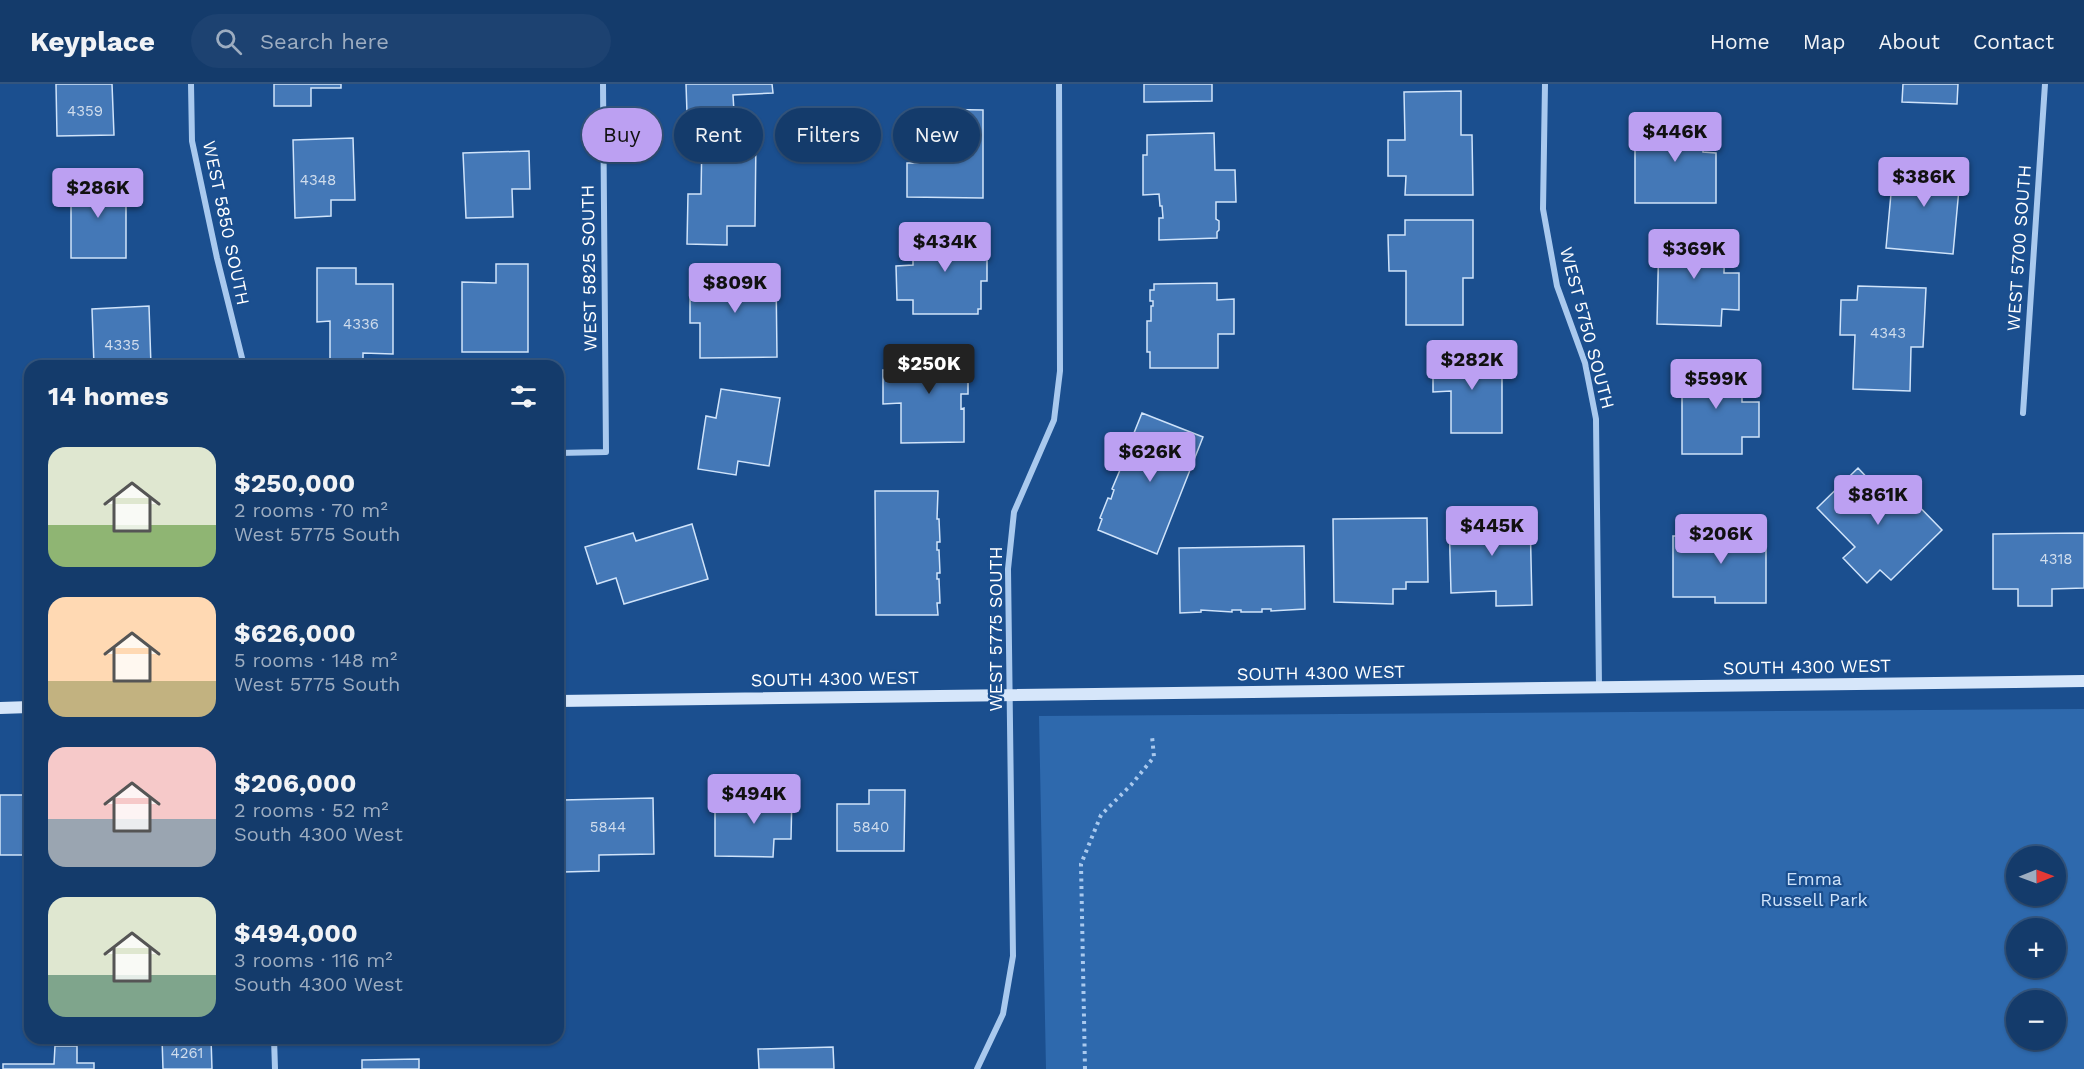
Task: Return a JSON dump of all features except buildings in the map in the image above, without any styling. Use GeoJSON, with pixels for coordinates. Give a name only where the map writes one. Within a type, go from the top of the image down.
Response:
{"type":"FeatureCollection","features":[{"type":"Feature","properties":{"kind":"main road","name":"SOUTH 4300 WEST"},"geometry":{"type":"LineString","coordinates":[[564,701],[2084,681]]}},
{"type":"Feature","properties":{"kind":"main road"},"geometry":{"type":"LineString","coordinates":[[0,708],[24,707]]}},
{"type":"Feature","properties":{"kind":"street","name":"WEST 5850 SOUTH"},"geometry":{"type":"LineString","coordinates":[[191,84],[192,141],[217,258],[242,360]]}},
{"type":"Feature","properties":{"kind":"street","name":"WEST 5825 SOUTH"},"geometry":{"type":"LineString","coordinates":[[564,453],[606,452],[603,84]]}},
{"type":"Feature","properties":{"kind":"street","name":"WEST 5775 SOUTH"},"geometry":{"type":"LineString","coordinates":[[977,1069],[1003,1014],[1013,956],[1008,569],[1014,512],[1054,420],[1060,371],[1059,84]]}},
{"type":"Feature","properties":{"kind":"street","name":"WEST 5750 SOUTH"},"geometry":{"type":"LineString","coordinates":[[1545,84],[1543,209],[1557,286],[1585,363],[1596,419],[1599,687]]}},
{"type":"Feature","properties":{"kind":"street","name":"WEST 5700 SOUTH"},"geometry":{"type":"LineString","coordinates":[[2023,413],[2045,84]]}},
{"type":"Feature","properties":{"kind":"street"},"geometry":{"type":"LineString","coordinates":[[274,1044],[275,1069]]}},
{"type":"Feature","properties":{"kind":"path"},"geometry":{"type":"LineString","coordinates":[[1085,1069],[1081,864],[1101,815],[1131,785],[1154,757],[1152,736]]}},
{"type":"Feature","properties":{"kind":"green space","name":"Emma Russell Park"},"geometry":{"type":"Polygon","coordinates":[[[2084,709],[2084,1069],[1046,1069],[1039,716],[2084,709]]]}}]}
